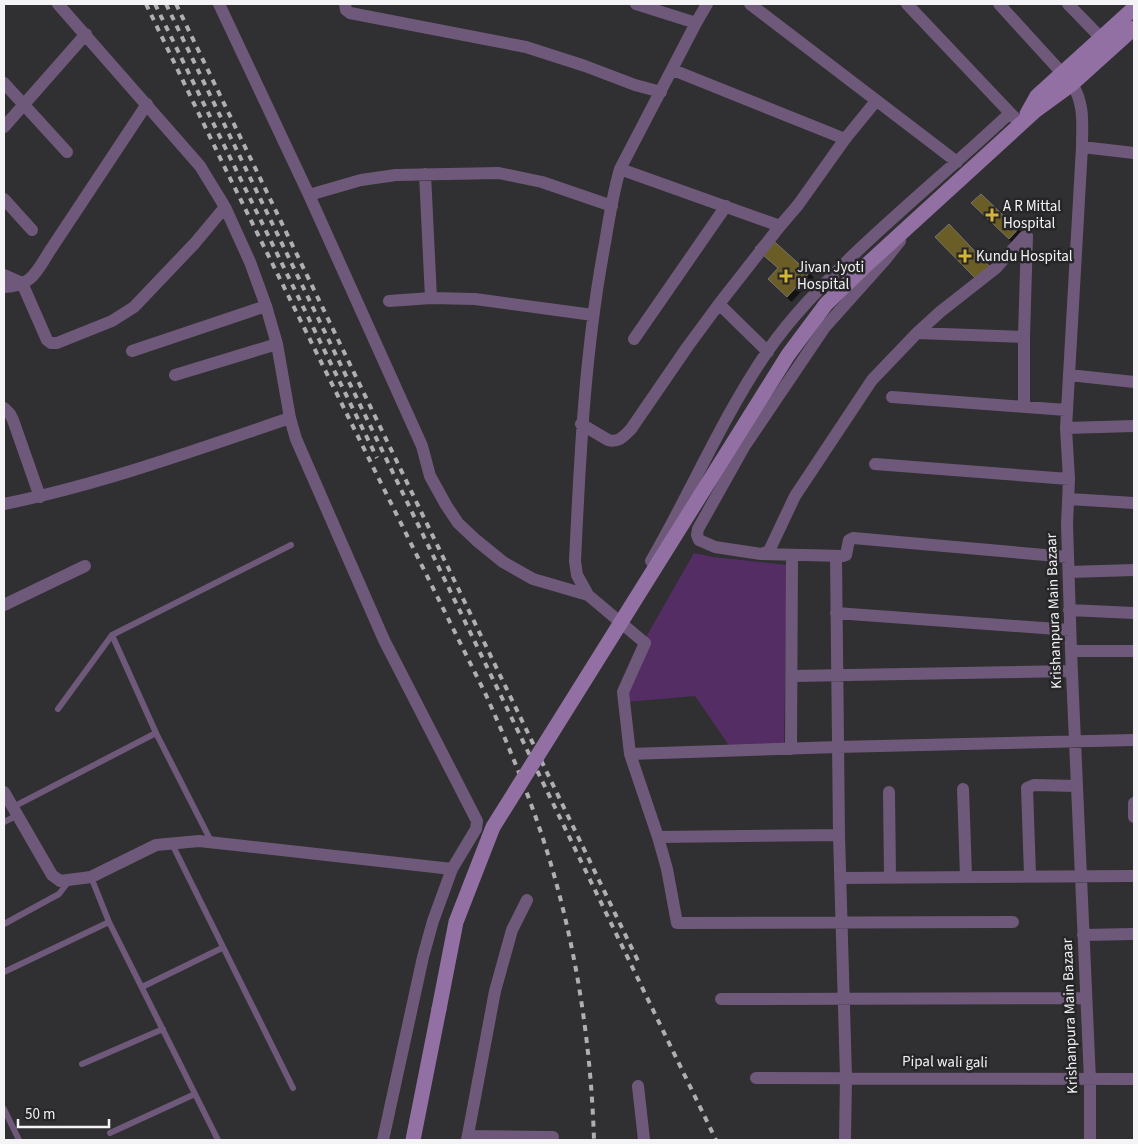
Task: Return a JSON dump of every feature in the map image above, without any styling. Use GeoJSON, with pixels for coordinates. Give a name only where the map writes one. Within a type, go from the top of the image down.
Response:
{"type":"FeatureCollection","features":[{"type":"Feature","properties":{"kind":"main road"},"geometry":{"type":"LineString","coordinates":[[413,1140],[456,922],[494,827],[788,355],[826,304],[1035,111],[1067,78],[1106,44],[1134,8]]}},
{"type":"Feature","properties":{"kind":"main road"},"geometry":{"type":"LineString","coordinates":[[1106,44],[1134,28]]}},
{"type":"Feature","properties":{"kind":"street"},"geometry":{"type":"LineString","coordinates":[[58,4],[200,166],[225,207],[250,262],[266,306],[277,344],[290,418],[296,438],[384,640],[477,821],[476,829],[452,869],[433,921],[423,957],[383,1140]]}},
{"type":"Feature","properties":{"kind":"street"},"geometry":{"type":"LineString","coordinates":[[219,4],[309,195],[422,446],[430,476],[458,523],[490,551],[523,574],[542,582],[588,595]]}},
{"type":"Feature","properties":{"kind":"street"},"geometry":{"type":"LineString","coordinates":[[345,4],[346,10],[350,12],[526,47],[585,66],[635,86],[661,92]]}},
{"type":"Feature","properties":{"kind":"street"},"geometry":{"type":"LineString","coordinates":[[636,4],[696,23]]}},
{"type":"Feature","properties":{"kind":"street"},"geometry":{"type":"LineString","coordinates":[[707,4],[620,169],[593,315],[581,424],[575,561],[577,575],[588,595],[645,643],[623,692],[630,754],[667,869],[677,923],[1013,922]]}},
{"type":"Feature","properties":{"kind":"street"},"geometry":{"type":"LineString","coordinates":[[750,4],[957,162]]}},
{"type":"Feature","properties":{"kind":"street"},"geometry":{"type":"LineString","coordinates":[[907,4],[1021,124]]}},
{"type":"Feature","properties":{"kind":"street","name":"Krishanpura Main Bazaar"},"geometry":{"type":"LineString","coordinates":[[999,4],[1067,78],[1078,92],[1082,108],[1082,147],[1066,428],[1069,479],[1069,610],[1090,1080],[1090,1140]]}},
{"type":"Feature","properties":{"kind":"street"},"geometry":{"type":"LineString","coordinates":[[1068,4],[1106,44]]}},
{"type":"Feature","properties":{"kind":"street"},"geometry":{"type":"LineString","coordinates":[[4,127],[86,34]]}},
{"type":"Feature","properties":{"kind":"street"},"geometry":{"type":"LineString","coordinates":[[673,70],[845,139]]}},
{"type":"Feature","properties":{"kind":"street"},"geometry":{"type":"LineString","coordinates":[[4,83],[67,152]]}},
{"type":"Feature","properties":{"kind":"street"},"geometry":{"type":"LineString","coordinates":[[581,424],[612,441],[621,438],[631,428],[719,304],[798,205],[845,139],[876,101]]}},
{"type":"Feature","properties":{"kind":"street"},"geometry":{"type":"LineString","coordinates":[[4,287],[11,287],[22,283],[31,279],[37,273],[147,104]]}},
{"type":"Feature","properties":{"kind":"street"},"geometry":{"type":"LineString","coordinates":[[617,619],[667,534],[725,420],[768,352],[811,297],[868,240],[1010,113]]}},
{"type":"Feature","properties":{"kind":"street"},"geometry":{"type":"LineString","coordinates":[[1082,147],[1134,153]]}},
{"type":"Feature","properties":{"kind":"street"},"geometry":{"type":"LineString","coordinates":[[620,169],[780,226]]}},
{"type":"Feature","properties":{"kind":"street"},"geometry":{"type":"LineString","coordinates":[[309,195],[361,180],[396,175],[479,173],[518,176],[542,182],[612,206]]}},
{"type":"Feature","properties":{"kind":"street"},"geometry":{"type":"LineString","coordinates":[[425,174],[431,298]]}},
{"type":"Feature","properties":{"kind":"street"},"geometry":{"type":"LineString","coordinates":[[4,199],[32,230]]}},
{"type":"Feature","properties":{"kind":"street"},"geometry":{"type":"LineString","coordinates":[[634,339],[726,206]]}},
{"type":"Feature","properties":{"kind":"street"},"geometry":{"type":"LineString","coordinates":[[4,274],[22,283],[47,340],[51,343],[57,343],[112,321],[134,307],[195,244],[225,207]]}},
{"type":"Feature","properties":{"kind":"street"},"geometry":{"type":"LineString","coordinates":[[915,221],[885,260],[825,327],[744,447],[698,529],[697,535],[699,540],[715,547],[761,554],[836,557],[846,555],[847,542],[850,538],[853,538],[1068,557]]}},
{"type":"Feature","properties":{"kind":"street"},"geometry":{"type":"LineString","coordinates":[[761,554],[769,550],[795,496],[872,380],[917,332],[996,268],[1026,236],[1028,237],[1024,337],[1024,406]]}},
{"type":"Feature","properties":{"kind":"street"},"geometry":{"type":"LineString","coordinates":[[389,301],[431,298],[496,301],[593,315]]}},
{"type":"Feature","properties":{"kind":"street"},"geometry":{"type":"LineString","coordinates":[[719,304],[768,352]]}},
{"type":"Feature","properties":{"kind":"street"},"geometry":{"type":"LineString","coordinates":[[132,351],[266,306]]}},
{"type":"Feature","properties":{"kind":"street"},"geometry":{"type":"LineString","coordinates":[[917,332],[1024,337]]}},
{"type":"Feature","properties":{"kind":"street"},"geometry":{"type":"LineString","coordinates":[[175,375],[277,344]]}},
{"type":"Feature","properties":{"kind":"street"},"geometry":{"type":"LineString","coordinates":[[1069,375],[1134,382]]}},
{"type":"Feature","properties":{"kind":"street"},"geometry":{"type":"LineString","coordinates":[[892,397],[1066,410]]}},
{"type":"Feature","properties":{"kind":"street"},"geometry":{"type":"LineString","coordinates":[[4,408],[13,420],[40,497]]}},
{"type":"Feature","properties":{"kind":"street"},"geometry":{"type":"LineString","coordinates":[[4,504],[40,497],[156,464],[290,418]]}},
{"type":"Feature","properties":{"kind":"street"},"geometry":{"type":"LineString","coordinates":[[1066,428],[1134,426]]}},
{"type":"Feature","properties":{"kind":"street"},"geometry":{"type":"LineString","coordinates":[[875,464],[1069,479]]}},
{"type":"Feature","properties":{"kind":"street"},"geometry":{"type":"LineString","coordinates":[[1069,498],[1134,504]]}},
{"type":"Feature","properties":{"kind":"street"},"geometry":{"type":"LineString","coordinates":[[791,749],[792,555]]}},
{"type":"Feature","properties":{"kind":"street"},"geometry":{"type":"LineString","coordinates":[[836,557],[837,747],[846,1078],[845,1140]]}},
{"type":"Feature","properties":{"kind":"street"},"geometry":{"type":"LineString","coordinates":[[4,605],[86,566]]}},
{"type":"Feature","properties":{"kind":"street"},"geometry":{"type":"LineString","coordinates":[[1068,572],[1134,570]]}},
{"type":"Feature","properties":{"kind":"street"},"geometry":{"type":"LineString","coordinates":[[1069,610],[1134,612]]}},
{"type":"Feature","properties":{"kind":"street"},"geometry":{"type":"LineString","coordinates":[[836,613],[1070,630]]}},
{"type":"Feature","properties":{"kind":"street"},"geometry":{"type":"LineString","coordinates":[[1071,650],[1134,651]]}},
{"type":"Feature","properties":{"kind":"street"},"geometry":{"type":"LineString","coordinates":[[792,676],[1072,671]]}},
{"type":"Feature","properties":{"kind":"street"},"geometry":{"type":"LineString","coordinates":[[630,754],[1134,740]]}},
{"type":"Feature","properties":{"kind":"street"},"geometry":{"type":"LineString","coordinates":[[1030,876],[1026,788],[1034,785],[1077,786]]}},
{"type":"Feature","properties":{"kind":"street"},"geometry":{"type":"LineString","coordinates":[[963,789],[966,876]]}},
{"type":"Feature","properties":{"kind":"street"},"geometry":{"type":"LineString","coordinates":[[4,792],[52,875],[60,881],[91,878],[156,845],[199,841],[452,869]]}},
{"type":"Feature","properties":{"kind":"street"},"geometry":{"type":"LineString","coordinates":[[889,792],[890,877]]}},
{"type":"Feature","properties":{"kind":"street"},"geometry":{"type":"LineString","coordinates":[[1134,803],[1134,817]]}},
{"type":"Feature","properties":{"kind":"street"},"geometry":{"type":"LineString","coordinates":[[658,838],[839,835]]}},
{"type":"Feature","properties":{"kind":"street"},"geometry":{"type":"LineString","coordinates":[[840,878],[1134,876]]}},
{"type":"Feature","properties":{"kind":"street"},"geometry":{"type":"LineString","coordinates":[[527,900],[512,930],[495,991],[468,1138],[554,1137]]}},
{"type":"Feature","properties":{"kind":"street"},"geometry":{"type":"LineString","coordinates":[[1083,935],[1134,934]]}},
{"type":"Feature","properties":{"kind":"street"},"geometry":{"type":"LineString","coordinates":[[721,999],[1086,998]]}},
{"type":"Feature","properties":{"kind":"street","name":"Pipal wali gali"},"geometry":{"type":"LineString","coordinates":[[756,1078],[1134,1079]]}},
{"type":"Feature","properties":{"kind":"street"},"geometry":{"type":"LineString","coordinates":[[638,1086],[644,1140]]}},
{"type":"Feature","properties":{"kind":"lane"},"geometry":{"type":"LineString","coordinates":[[58,709],[112,635],[291,545]]}},
{"type":"Feature","properties":{"kind":"lane"},"geometry":{"type":"LineString","coordinates":[[112,635],[156,733],[212,843]]}},
{"type":"Feature","properties":{"kind":"lane"},"geometry":{"type":"LineString","coordinates":[[4,822],[15,811],[156,733]]}},
{"type":"Feature","properties":{"kind":"lane"},"geometry":{"type":"LineString","coordinates":[[172,844],[293,1088]]}},
{"type":"Feature","properties":{"kind":"lane"},"geometry":{"type":"LineString","coordinates":[[91,878],[109,922],[218,1140]]}},
{"type":"Feature","properties":{"kind":"lane"},"geometry":{"type":"LineString","coordinates":[[4,924],[59,894],[70,880]]}},
{"type":"Feature","properties":{"kind":"lane"},"geometry":{"type":"LineString","coordinates":[[4,972],[109,922]]}},
{"type":"Feature","properties":{"kind":"lane"},"geometry":{"type":"LineString","coordinates":[[142,987],[222,948]]}},
{"type":"Feature","properties":{"kind":"lane"},"geometry":{"type":"LineString","coordinates":[[82,1064],[163,1029]]}},
{"type":"Feature","properties":{"kind":"lane"},"geometry":{"type":"LineString","coordinates":[[110,1133],[195,1094]]}},
{"type":"Feature","properties":{"kind":"lane"},"geometry":{"type":"LineString","coordinates":[[4,1110],[19,1140]]}},
{"type":"Feature","properties":{"kind":"shaded area"},"geometry":{"type":"Polygon","coordinates":[[[694,553],[713,557],[787,565],[784,746],[730,747],[695,696],[626,702],[622,679],[694,553]]]}},
{"type":"Feature","properties":{"kind":"building"},"geometry":{"type":"Polygon","coordinates":[[[981,194],[1018,229],[1009,239],[971,203],[981,194]]]}},
{"type":"Feature","properties":{"kind":"building"},"geometry":{"type":"Polygon","coordinates":[[[949,224],[991,268],[978,281],[935,237],[949,224]]]}},
{"type":"Feature","properties":{"kind":"building"},"geometry":{"type":"Polygon","coordinates":[[[767,235],[809,273],[787,297],[768,279],[778,268],[755,248],[767,235]]]}},
{"type":"Feature","properties":{"kind":"railway"},"geometry":{"type":"LineString","coordinates":[[146,4],[225,168],[486,695],[521,777],[560,895],[575,964],[590,1070],[594,1140]]}},
{"type":"Feature","properties":{"kind":"railway"},"geometry":{"type":"LineString","coordinates":[[155,4],[377,458]]}},
{"type":"Feature","properties":{"kind":"railway"},"geometry":{"type":"LineString","coordinates":[[166,4],[716,1140]]}},
{"type":"Feature","properties":{"kind":"railway"},"geometry":{"type":"LineString","coordinates":[[176,4],[638,961]]}},
{"type":"Feature","properties":{"kind":"place","name":"A R Mittal Hospital"},"geometry":{"type":"Point","coordinates":[992,215]}},
{"type":"Feature","properties":{"kind":"place","name":"Kundu Hospital"},"geometry":{"type":"Point","coordinates":[965,256]}},
{"type":"Feature","properties":{"kind":"place","name":"Jivan Jyoti Hospital"},"geometry":{"type":"Point","coordinates":[786,276]}}]}
